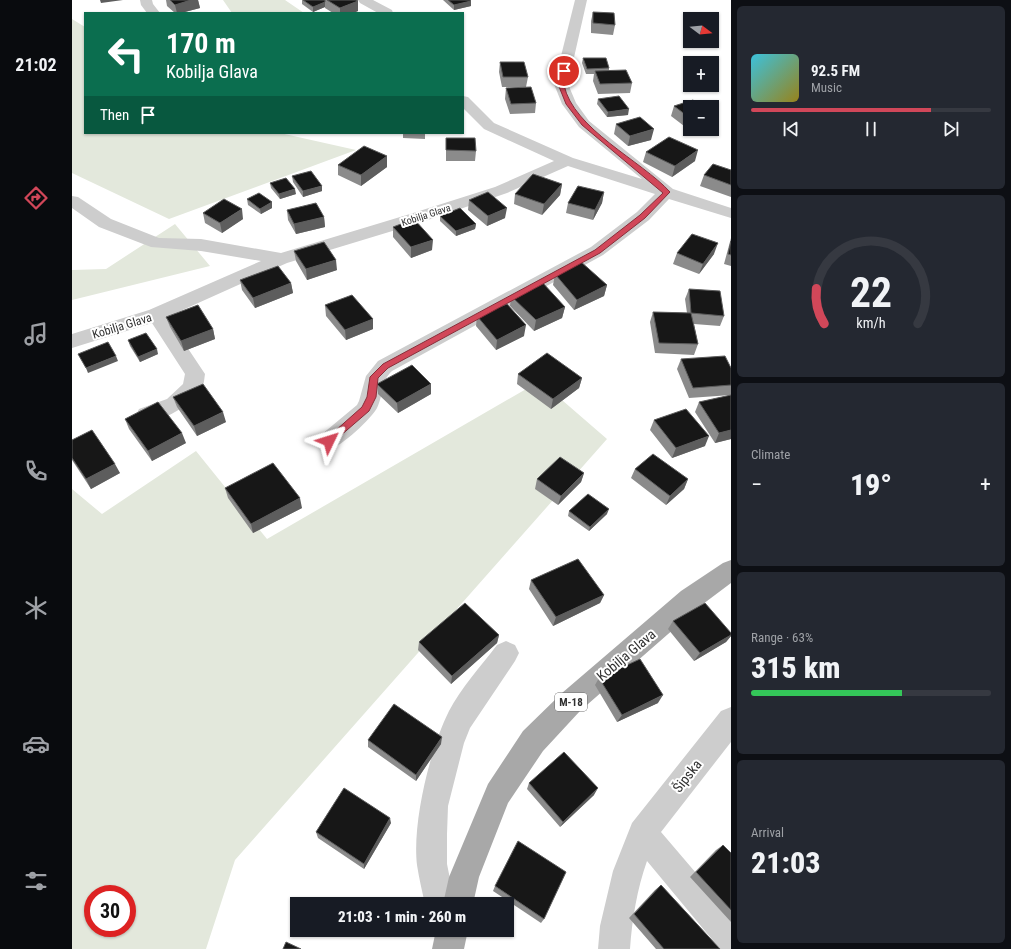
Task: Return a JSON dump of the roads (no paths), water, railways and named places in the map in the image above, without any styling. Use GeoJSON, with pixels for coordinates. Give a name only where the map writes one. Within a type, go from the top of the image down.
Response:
{"type":"FeatureCollection","features":[{"type":"Feature","properties":{"kind":"main road","name":"Kobilja Glava"},"geometry":{"type":"LineString","coordinates":[[461,890],[498,794],[533,742],[571,702],[690,599],[731,570]]}},
{"type":"Feature","properties":{"kind":"street"},"geometry":{"type":"LineString","coordinates":[[146,0],[147,5],[153,12]]}},
{"type":"Feature","properties":{"kind":"street"},"geometry":{"type":"LineString","coordinates":[[364,0],[385,12]]}},
{"type":"Feature","properties":{"kind":"street"},"geometry":{"type":"LineString","coordinates":[[581,0],[561,84],[569,104],[584,124],[667,192]]}},
{"type":"Feature","properties":{"kind":"street"},"geometry":{"type":"LineString","coordinates":[[464,101],[489,126]]}},
{"type":"Feature","properties":{"kind":"street"},"geometry":{"type":"LineString","coordinates":[[464,121],[489,126],[567,161],[667,192],[731,214]]}},
{"type":"Feature","properties":{"kind":"street","name":"Kobilja Glava"},"geometry":{"type":"LineString","coordinates":[[72,341],[156,315],[281,259],[416,218],[501,190],[567,161]]}},
{"type":"Feature","properties":{"kind":"street"},"geometry":{"type":"LineString","coordinates":[[329,441],[366,409],[372,397],[374,377],[385,366],[597,251],[643,216],[667,192]]}},
{"type":"Feature","properties":{"kind":"street","name":"Kobilja Glava"},"geometry":{"type":"LineString","coordinates":[[72,201],[105,223],[157,243],[201,245],[281,259]]}},
{"type":"Feature","properties":{"kind":"street"},"geometry":{"type":"LineString","coordinates":[[146,415],[174,404],[193,387],[195,374],[156,315]]}},
{"type":"Feature","properties":{"kind":"street"},"geometry":{"type":"LineString","coordinates":[[439,897],[432,864],[434,806],[450,743],[459,720],[506,653]]}},
{"type":"Feature","properties":{"kind":"street","name":"Šipska"},"geometry":{"type":"LineString","coordinates":[[614,949],[616,926],[628,871],[642,832],[731,720]]}},
{"type":"Feature","properties":{"kind":"street"},"geometry":{"type":"LineString","coordinates":[[642,832],[731,938]]}}]}
